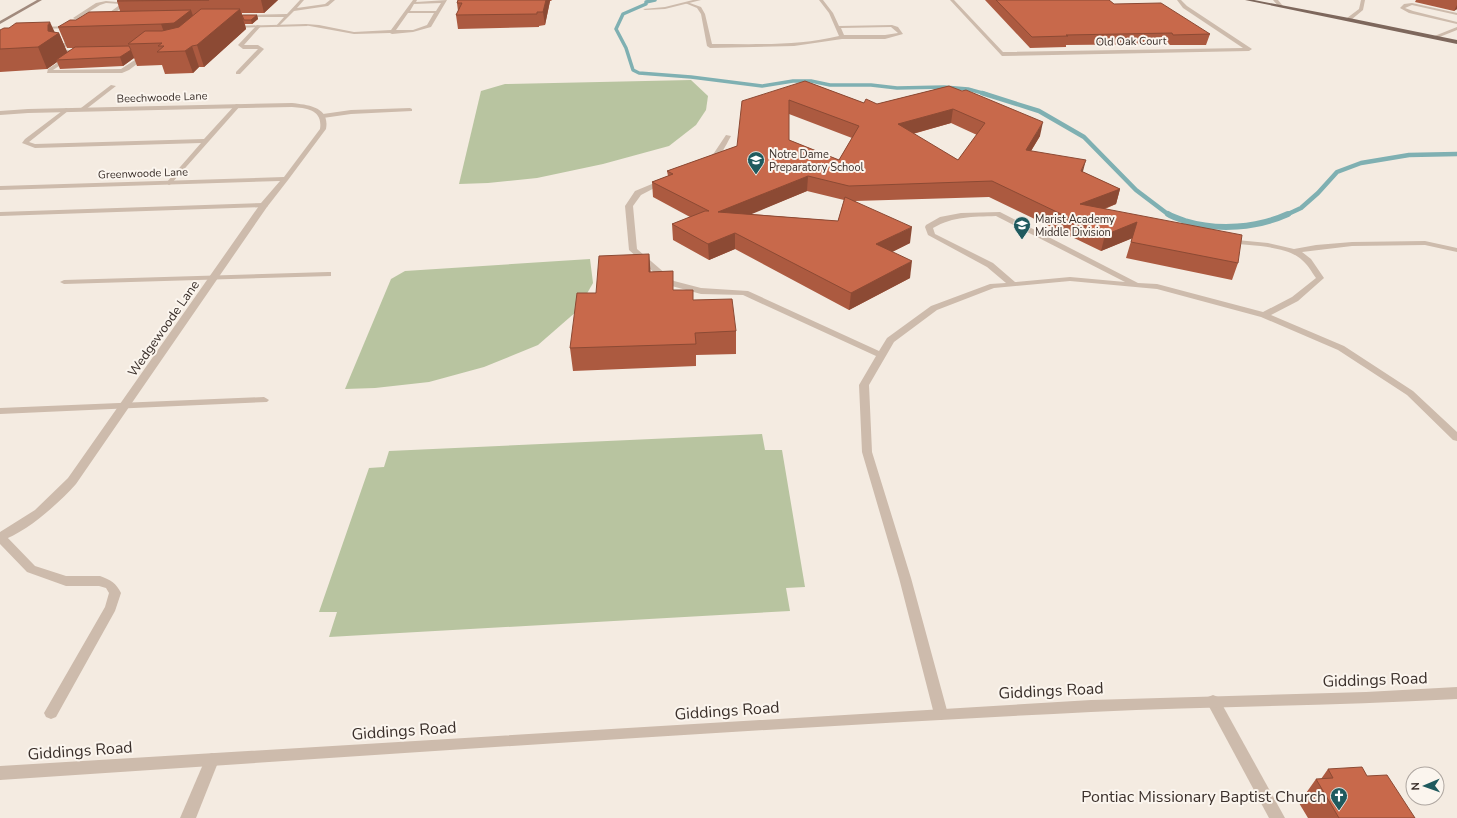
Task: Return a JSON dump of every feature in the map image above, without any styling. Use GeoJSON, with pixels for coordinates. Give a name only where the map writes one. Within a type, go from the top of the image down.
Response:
{"type":"FeatureCollection","features":[{"type":"Feature","properties":{"kind":"main road"},"geometry":{"type":"LineString","coordinates":[[0,23],[40,0]]}},
{"type":"Feature","properties":{"kind":"main road"},"geometry":{"type":"LineString","coordinates":[[1247,0],[1349,19],[1457,42]]}},
{"type":"Feature","properties":{"kind":"street"},"geometry":{"type":"LineString","coordinates":[[278,26],[302,0]]}},
{"type":"Feature","properties":{"kind":"street"},"geometry":{"type":"LineString","coordinates":[[293,10],[326,5],[332,0]]}},
{"type":"Feature","properties":{"kind":"street"},"geometry":{"type":"LineString","coordinates":[[645,9],[665,8],[699,0]]}},
{"type":"Feature","properties":{"kind":"street"},"geometry":{"type":"LineString","coordinates":[[821,0],[828,6],[842,37]]}},
{"type":"Feature","properties":{"kind":"street","name":"Old Oak Court"},"geometry":{"type":"LineString","coordinates":[[952,0],[1002,54],[1249,49],[1185,7],[1179,0]]}},
{"type":"Feature","properties":{"kind":"street"},"geometry":{"type":"LineString","coordinates":[[1275,0],[1281,6]]}},
{"type":"Feature","properties":{"kind":"street"},"geometry":{"type":"LineString","coordinates":[[1349,19],[1361,10],[1363,0]]}},
{"type":"Feature","properties":{"kind":"street"},"geometry":{"type":"LineString","coordinates":[[1402,0],[1408,5]]}},
{"type":"Feature","properties":{"kind":"street"},"geometry":{"type":"LineString","coordinates":[[230,27],[306,25],[351,32],[392,33],[409,32],[429,26],[444,1],[414,1],[392,33]]}},
{"type":"Feature","properties":{"kind":"street"},"geometry":{"type":"LineString","coordinates":[[92,26],[103,19],[126,3],[100,3],[75,18],[103,19],[111,19]]}},
{"type":"Feature","properties":{"kind":"street"},"geometry":{"type":"LineString","coordinates":[[687,3],[699,7],[703,14],[710,46],[798,43],[830,40],[842,37],[885,37],[901,34],[892,26],[838,27]]}},
{"type":"Feature","properties":{"kind":"street"},"geometry":{"type":"LineString","coordinates":[[1457,14],[1421,6],[1408,5],[1402,8],[1411,12],[1457,23]]}},
{"type":"Feature","properties":{"kind":"street"},"geometry":{"type":"LineString","coordinates":[[406,12],[438,12]]}},
{"type":"Feature","properties":{"kind":"street"},"geometry":{"type":"LineString","coordinates":[[234,16],[288,15]]}},
{"type":"Feature","properties":{"kind":"street"},"geometry":{"type":"LineString","coordinates":[[238,73],[261,49],[258,47],[243,47],[241,45],[259,26]]}},
{"type":"Feature","properties":{"kind":"street"},"geometry":{"type":"LineString","coordinates":[[32,28],[80,31]]}},
{"type":"Feature","properties":{"kind":"street"},"geometry":{"type":"LineString","coordinates":[[1435,37],[1457,28]]}},
{"type":"Feature","properties":{"kind":"street"},"geometry":{"type":"LineString","coordinates":[[39,33],[70,33],[80,31]]}},
{"type":"Feature","properties":{"kind":"street"},"geometry":{"type":"LineString","coordinates":[[80,31],[59,48],[63,51],[84,52]]}},
{"type":"Feature","properties":{"kind":"street"},"geometry":{"type":"LineString","coordinates":[[77,52],[49,72],[122,71],[127,69],[151,50],[144,51]]}},
{"type":"Feature","properties":{"kind":"street"},"geometry":{"type":"LineString","coordinates":[[83,109],[113,86]]}},
{"type":"Feature","properties":{"kind":"street"},"geometry":{"type":"LineString","coordinates":[[169,183],[238,105]]}},
{"type":"Feature","properties":{"kind":"street","name":"Beechwoode Lane"},"geometry":{"type":"LineString","coordinates":[[0,113],[83,109],[295,105],[310,108],[323,116]]}},
{"type":"Feature","properties":{"kind":"street"},"geometry":{"type":"LineString","coordinates":[[66,110],[25,143],[35,146],[206,141]]}},
{"type":"Feature","properties":{"kind":"street"},"geometry":{"type":"LineString","coordinates":[[323,116],[351,112],[410,110]]}},
{"type":"Feature","properties":{"kind":"street","name":"Wedgewoode Lane"},"geometry":{"type":"LineString","coordinates":[[0,537],[33,518],[64,490],[86,462],[264,205],[286,179],[323,129],[325,121],[323,116]]}},
{"type":"Feature","properties":{"kind":"street"},"geometry":{"type":"LineString","coordinates":[[698,165],[717,154],[728,136]]}},
{"type":"Feature","properties":{"kind":"street"},"geometry":{"type":"LineString","coordinates":[[672,177],[638,192],[629,206],[633,250],[671,283],[701,291],[745,293],[881,355]]}},
{"type":"Feature","properties":{"kind":"street","name":"Greenwoode Lane"},"geometry":{"type":"LineString","coordinates":[[0,188],[286,179]]}},
{"type":"Feature","properties":{"kind":"street"},"geometry":{"type":"LineString","coordinates":[[0,214],[264,205]]}},
{"type":"Feature","properties":{"kind":"street"},"geometry":{"type":"LineString","coordinates":[[1013,284],[990,265],[932,235],[929,226],[943,219],[961,215],[997,214],[1139,285]]}},
{"type":"Feature","properties":{"kind":"street"},"geometry":{"type":"LineString","coordinates":[[1223,240],[1294,251],[1303,256],[1320,278],[1295,299],[1264,315]]}},
{"type":"Feature","properties":{"kind":"street"},"geometry":{"type":"LineString","coordinates":[[1294,251],[1316,247],[1345,245],[1425,243],[1457,250]]}},
{"type":"Feature","properties":{"kind":"street"},"geometry":{"type":"LineString","coordinates":[[64,282],[328,274]]}},
{"type":"Feature","properties":{"kind":"street"},"geometry":{"type":"LineString","coordinates":[[941,714],[905,578],[867,452],[864,385],[890,340],[934,308],[993,286],[1013,284],[1070,279],[1157,287],[1264,315],[1341,348],[1410,393],[1457,438]]}},
{"type":"Feature","properties":{"kind":"street"},"geometry":{"type":"LineString","coordinates":[[0,411],[264,400]]}},
{"type":"Feature","properties":{"kind":"street"},"geometry":{"type":"LineString","coordinates":[[0,537],[31,569],[66,581],[100,581],[110,585],[114,593],[111,608],[51,713]]}},
{"type":"Feature","properties":{"kind":"street","name":"Giddings Road"},"geometry":{"type":"LineString","coordinates":[[0,773],[941,714],[1213,701],[1364,698],[1457,693]]}},
{"type":"Feature","properties":{"kind":"street"},"geometry":{"type":"LineString","coordinates":[[1213,701],[1277,818]]}},
{"type":"Feature","properties":{"kind":"street"},"geometry":{"type":"LineString","coordinates":[[188,818],[212,760]]}},
{"type":"Feature","properties":{"kind":"green space"},"geometry":{"type":"Polygon","coordinates":[[[691,80],[708,96],[706,110],[696,125],[669,146],[603,164],[537,178],[488,183],[459,184],[481,91],[505,84],[691,80]]]}},
{"type":"Feature","properties":{"kind":"green space"},"geometry":{"type":"Polygon","coordinates":[[[590,259],[593,283],[577,311],[538,345],[484,367],[429,382],[375,388],[345,389],[391,279],[405,271],[590,259]]]}},
{"type":"Feature","properties":{"kind":"green space"},"geometry":{"type":"Polygon","coordinates":[[[762,434],[765,450],[782,450],[805,587],[786,588],[790,611],[329,637],[337,612],[319,612],[369,468],[384,467],[389,451],[762,434]]]}},
{"type":"Feature","properties":{"kind":"building"},"geometry":{"type":"Polygon","coordinates":[[[119,0],[209,0],[117,1],[119,0]]]}},
{"type":"Feature","properties":{"kind":"building"},"geometry":{"type":"Polygon","coordinates":[[[458,0],[546,0],[543,12],[537,12],[537,14],[456,15],[462,3],[457,3],[458,0]]]}},
{"type":"Feature","properties":{"kind":"building"},"geometry":{"type":"Polygon","coordinates":[[[996,0],[1109,0],[1114,4],[1161,3],[1210,34],[1173,35],[1172,33],[1032,37],[996,0]]]}},
{"type":"Feature","properties":{"kind":"building"},"geometry":{"type":"Polygon","coordinates":[[[201,9],[240,9],[197,45],[192,46],[185,51],[157,52],[164,46],[158,46],[162,43],[128,44],[145,31],[162,31],[179,27],[201,9]]]}},
{"type":"Feature","properties":{"kind":"building"},"geometry":{"type":"Polygon","coordinates":[[[191,10],[174,23],[58,27],[70,20],[76,20],[89,12],[191,10]]]}},
{"type":"Feature","properties":{"kind":"building"},"geometry":{"type":"Polygon","coordinates":[[[242,15],[257,15],[251,20],[244,20],[242,15]]]}},
{"type":"Feature","properties":{"kind":"building"},"geometry":{"type":"Polygon","coordinates":[[[50,22],[48,25],[48,31],[59,33],[38,47],[0,49],[0,30],[9,28],[16,23],[50,22]]]}},
{"type":"Feature","properties":{"kind":"building"},"geometry":{"type":"Polygon","coordinates":[[[129,46],[131,50],[120,57],[56,60],[75,47],[129,46]]]}},
{"type":"Feature","properties":{"kind":"building"},"geometry":{"type":"Polygon","coordinates":[[[805,81],[864,103],[866,99],[877,104],[949,86],[962,91],[966,90],[1043,122],[1026,150],[1086,160],[1081,171],[1120,189],[1080,204],[1242,235],[1238,263],[1131,242],[1137,222],[1105,235],[992,181],[849,186],[808,176],[718,212],[838,221],[845,197],[912,227],[876,244],[912,261],[851,293],[735,233],[708,244],[672,224],[705,211],[709,211],[652,182],[673,174],[667,171],[737,146],[742,101],[805,81]],[[789,100],[789,140],[839,160],[859,126],[789,100]],[[953,109],[898,124],[958,160],[985,123],[953,109]]]}},
{"type":"Feature","properties":{"kind":"building"},"geometry":{"type":"Polygon","coordinates":[[[649,254],[649,272],[673,271],[673,290],[693,290],[693,300],[732,299],[736,331],[695,333],[696,344],[570,348],[577,293],[596,293],[599,256],[649,254]]]}},
{"type":"Feature","properties":{"kind":"building"},"geometry":{"type":"Polygon","coordinates":[[[1362,767],[1367,776],[1387,775],[1405,803],[1405,806],[1407,806],[1415,818],[1339,818],[1316,779],[1333,778],[1328,769],[1362,767]]]}},
{"type":"Feature","properties":{"kind":"waterway"},"geometry":{"type":"LineString","coordinates":[[655,0],[646,2],[646,4],[623,14],[616,29],[626,48],[633,70],[639,73],[691,77],[762,86],[793,81],[811,81],[830,85],[871,85],[897,88],[944,87],[968,89],[986,94]]}},
{"type":"Feature","properties":{"kind":"waterway"},"geometry":{"type":"LineString","coordinates":[[982,93],[1039,111],[1084,137],[1136,190],[1169,215]]}},
{"type":"Feature","properties":{"kind":"waterway"},"geometry":{"type":"LineString","coordinates":[[1286,215],[1301,208],[1318,193],[1337,172],[1361,163],[1409,155],[1457,154]]}},
{"type":"Feature","properties":{"kind":"waterway"},"geometry":{"type":"LineString","coordinates":[[1168,214],[1198,224],[1224,227],[1250,225],[1276,219],[1288,214]]}},
{"type":"Feature","properties":{"kind":"place","name":"Notre Dame Preparatory School"},"geometry":{"type":"Point","coordinates":[756,175]}},
{"type":"Feature","properties":{"kind":"place","name":"Marist Academy Middle Division"},"geometry":{"type":"Point","coordinates":[1022,240]}},
{"type":"Feature","properties":{"kind":"place","name":"Pontiac Missionary Baptist Church"},"geometry":{"type":"Point","coordinates":[1339,811]}}]}
